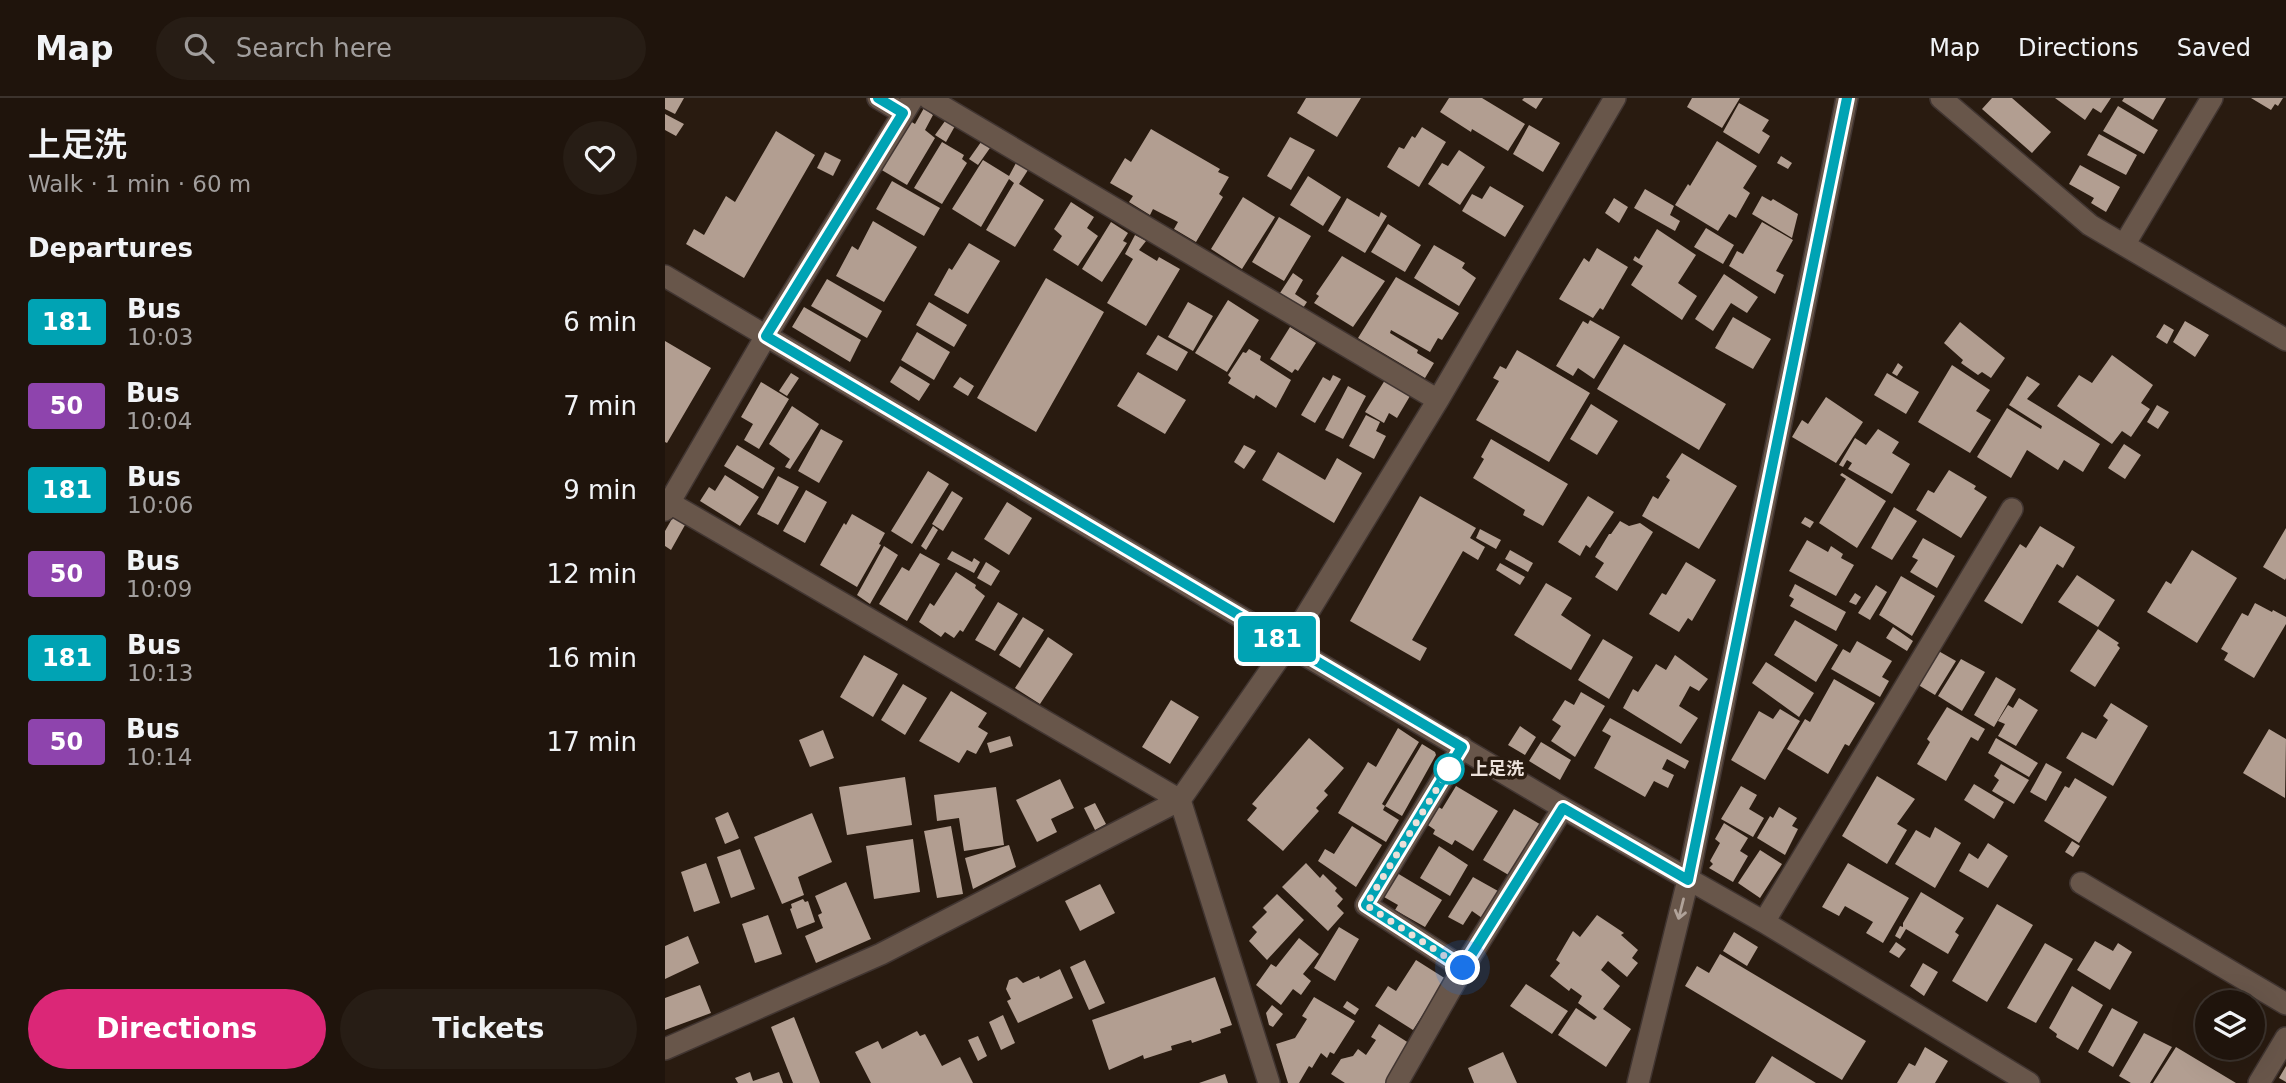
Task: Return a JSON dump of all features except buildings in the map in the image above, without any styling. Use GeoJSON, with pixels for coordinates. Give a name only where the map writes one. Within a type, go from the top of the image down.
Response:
{"type":"FeatureCollection","features":[{"type":"Feature","properties":{"kind":"street"},"geometry":{"type":"LineString","coordinates":[[878,98],[908,105],[766,336],[667,506],[1180,800],[1269,1083]]}},
{"type":"Feature","properties":{"kind":"street"},"geometry":{"type":"LineString","coordinates":[[928,98],[1438,400]]}},
{"type":"Feature","properties":{"kind":"street"},"geometry":{"type":"LineString","coordinates":[[665,1049],[881,954],[1180,800],[1288,645],[1438,400],[1615,98]]}},
{"type":"Feature","properties":{"kind":"street"},"geometry":{"type":"LineString","coordinates":[[1642,1081],[1688,880],[1847,98]]}},
{"type":"Feature","properties":{"kind":"street"},"geometry":{"type":"LineString","coordinates":[[1941,98],[2090,225],[2286,340]]}},
{"type":"Feature","properties":{"kind":"street"},"geometry":{"type":"LineString","coordinates":[[2124,245],[2212,98]]}},
{"type":"Feature","properties":{"kind":"street"},"geometry":{"type":"LineString","coordinates":[[665,276],[1563,808],[1764,922],[2029,1083]]}},
{"type":"Feature","properties":{"kind":"street"},"geometry":{"type":"LineString","coordinates":[[1764,922],[2012,509]]}},
{"type":"Feature","properties":{"kind":"street"},"geometry":{"type":"LineString","coordinates":[[1462,747],[1366,905],[1463,968]]}},
{"type":"Feature","properties":{"kind":"street"},"geometry":{"type":"LineString","coordinates":[[1397,1083],[1463,968],[1563,808]]}},
{"type":"Feature","properties":{"kind":"street"},"geometry":{"type":"LineString","coordinates":[[2081,883],[2286,1004]]}},
{"type":"Feature","properties":{"kind":"street"},"geometry":{"type":"LineString","coordinates":[[2259,1083],[2286,1038]]}},
{"type":"Feature","properties":{"kind":"bus line","name":"181"},"geometry":{"type":"LineString","coordinates":[[878,98],[903,113],[766,336],[1462,747],[1366,905],[1463,968],[1563,808],[1688,880],[1847,98]]}},
{"type":"Feature","properties":{"kind":"place","name":"上足洗"},"geometry":{"type":"Point","coordinates":[1449,769]}},
{"type":"Feature","properties":{"kind":"route"},"geometry":{"type":"LineString","coordinates":[[1449,769],[1366,905],[1463,968]]}}]}
